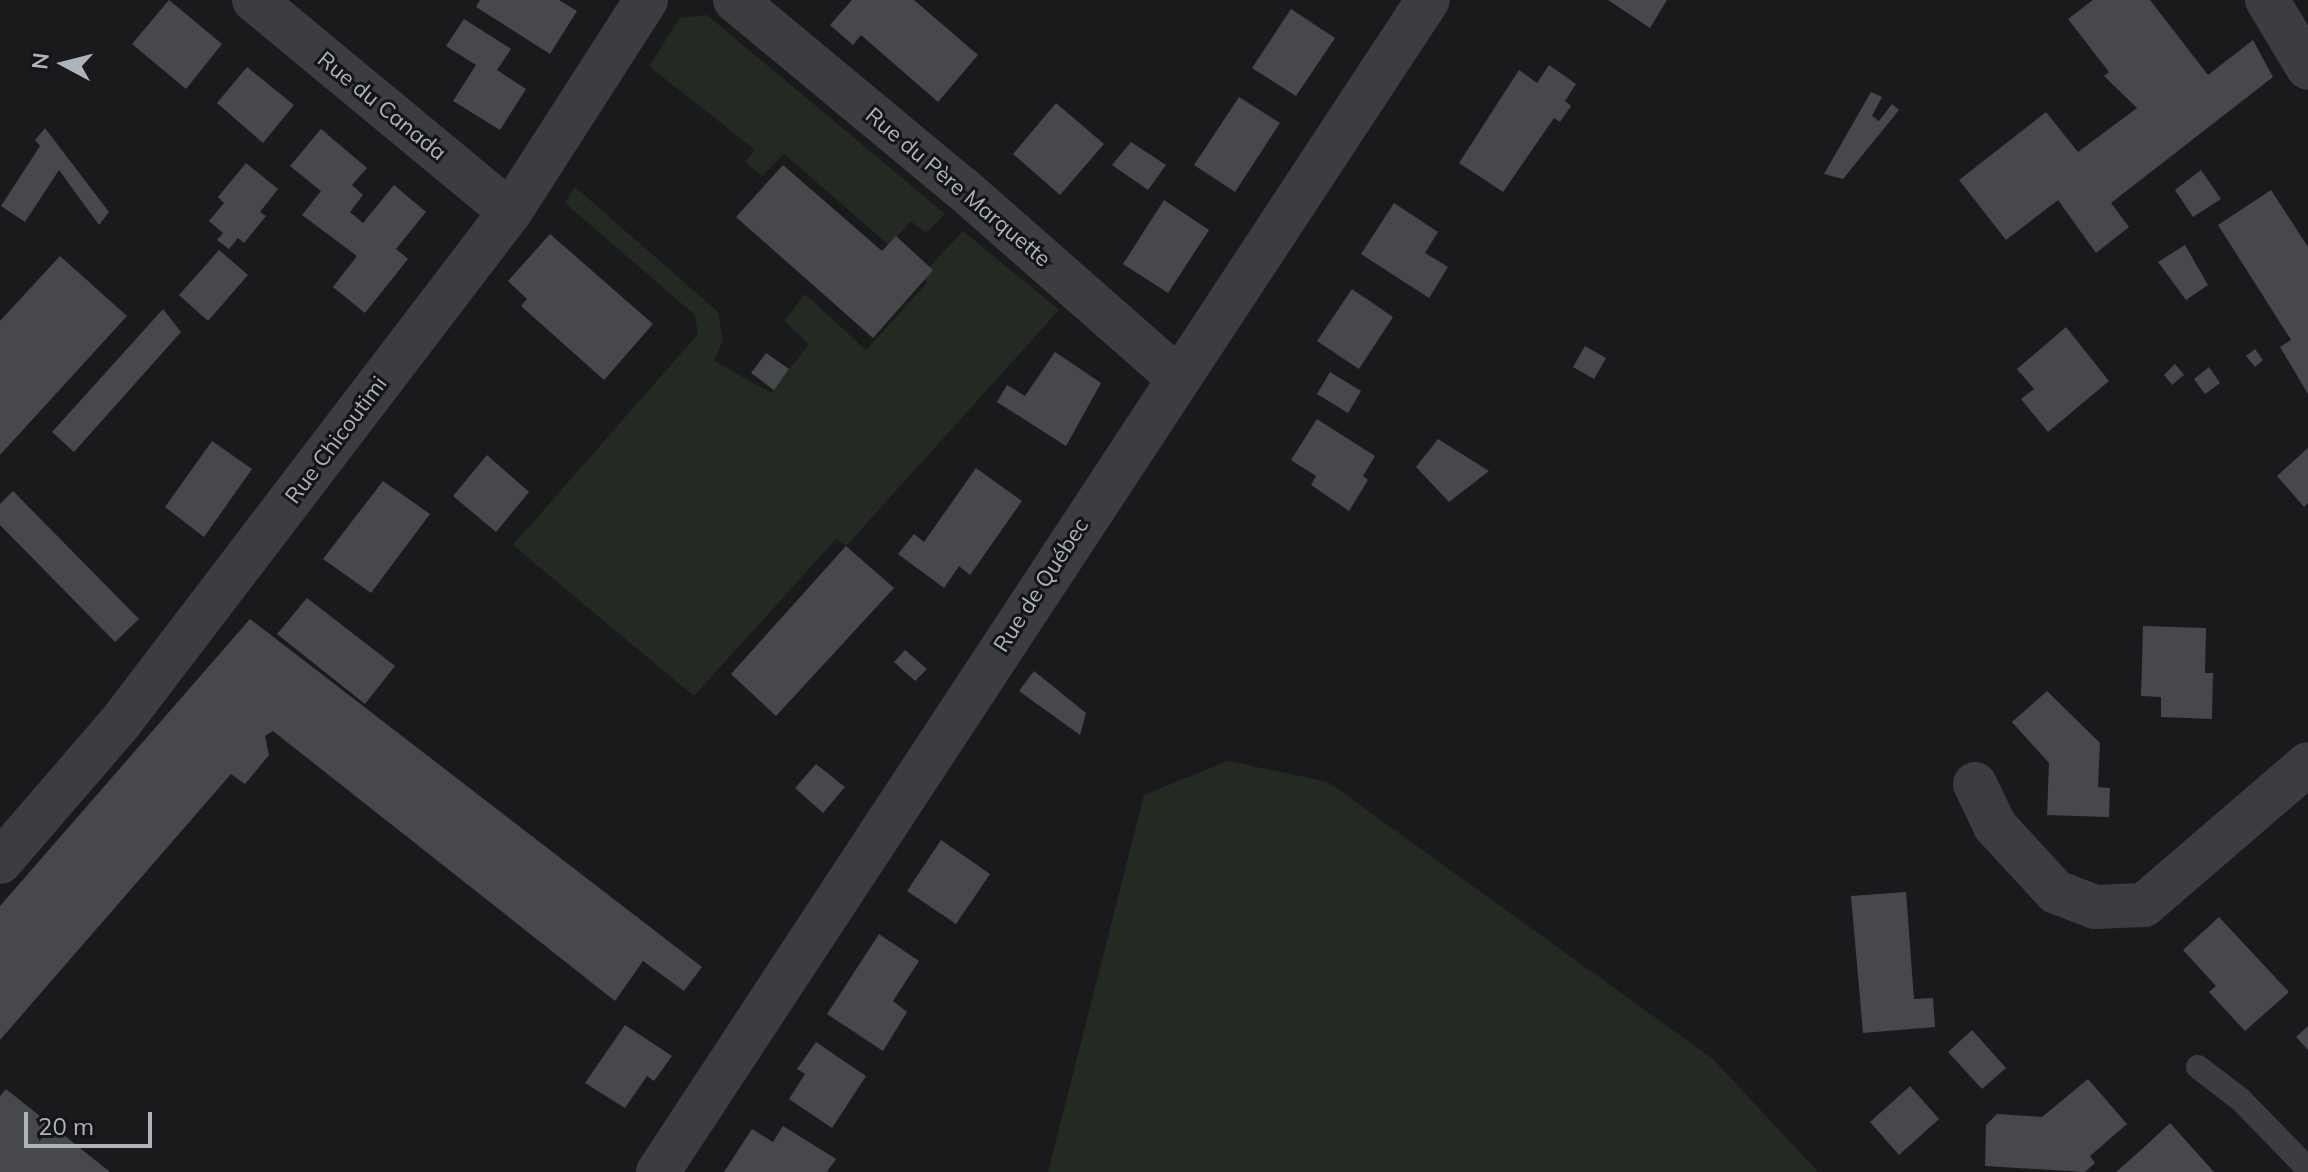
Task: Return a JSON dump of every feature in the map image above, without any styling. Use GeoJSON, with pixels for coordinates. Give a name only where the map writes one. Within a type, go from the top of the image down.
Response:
{"type":"FeatureCollection","features":[{"type":"Feature","properties":{"kind":"street","name":"Rue du Canada"},"geometry":{"type":"LineString","coordinates":[[254,0],[510,212]]}},
{"type":"Feature","properties":{"kind":"street","name":"Rue Chicoutimi"},"geometry":{"type":"LineString","coordinates":[[0,862],[120,723],[510,212],[646,0]]}},
{"type":"Feature","properties":{"kind":"street","name":"Rue du Père Marquette"},"geometry":{"type":"LineString","coordinates":[[735,0],[963,189],[1178,378]]}},
{"type":"Feature","properties":{"kind":"street","name":"Rue de Québec"},"geometry":{"type":"LineString","coordinates":[[658,1172],[1428,0]]}},
{"type":"Feature","properties":{"kind":"street"},"geometry":{"type":"LineString","coordinates":[[2267,0],[2308,68]]}},
{"type":"Feature","properties":{"kind":"street"},"geometry":{"type":"LineString","coordinates":[[1975,784],[1995,826],[2056,892],[2095,907],[2144,905],[2308,764]]}},
{"type":"Feature","properties":{"kind":"lane"},"geometry":{"type":"LineString","coordinates":[[2198,1067],[2241,1100],[2308,1169]]}},
{"type":"Feature","properties":{"kind":"shaded area"},"geometry":{"type":"Polygon","coordinates":[[[707,15],[945,214],[926,233],[911,221],[889,245],[784,154],[762,176],[745,162],[755,150],[649,66],[680,18],[707,15]]]}},
{"type":"Feature","properties":{"kind":"shaded area"},"geometry":{"type":"Polygon","coordinates":[[[575,187],[718,312],[723,340],[714,361],[771,393],[809,344],[784,321],[805,294],[866,350],[927,283],[921,276],[963,231],[1059,310],[846,546],[836,539],[694,696],[513,545],[698,334],[695,315],[565,203],[575,187]]]}},
{"type":"Feature","properties":{"kind":"shaded area"},"geometry":{"type":"Polygon","coordinates":[[[1228,761],[1328,782],[1713,1059],[1818,1172],[1048,1172],[1144,795],[1228,761]]]}},
{"type":"Feature","properties":{"kind":"building"},"geometry":{"type":"Polygon","coordinates":[[[169,0],[222,44],[186,89],[132,44],[169,0]]]}},
{"type":"Feature","properties":{"kind":"building"},"geometry":{"type":"Polygon","coordinates":[[[480,0],[559,0],[577,11],[550,54],[476,7],[480,0]]]}},
{"type":"Feature","properties":{"kind":"building"},"geometry":{"type":"Polygon","coordinates":[[[852,0],[914,0],[978,55],[938,102],[861,35],[853,45],[830,25],[852,0]]]}},
{"type":"Feature","properties":{"kind":"building"},"geometry":{"type":"Polygon","coordinates":[[[1608,0],[1667,0],[1650,28],[1608,0]]]}},
{"type":"Feature","properties":{"kind":"building"},"geometry":{"type":"Polygon","coordinates":[[[2093,0],[2150,0],[2208,75],[2253,40],[2273,77],[2111,203],[2129,227],[2096,253],[2058,200],[2006,240],[1959,180],[2046,112],[2078,152],[2137,108],[2104,76],[2109,72],[2068,19],[2093,0]]]}},
{"type":"Feature","properties":{"kind":"building"},"geometry":{"type":"Polygon","coordinates":[[[1291,9],[1335,38],[1296,96],[1252,68],[1291,9]]]}},
{"type":"Feature","properties":{"kind":"building"},"geometry":{"type":"Polygon","coordinates":[[[464,19],[511,49],[497,70],[526,89],[500,130],[453,101],[476,65],[446,46],[464,19]]]}},
{"type":"Feature","properties":{"kind":"building"},"geometry":{"type":"Polygon","coordinates":[[[1549,65],[1576,84],[1565,101],[1571,106],[1560,122],[1554,118],[1503,192],[1459,163],[1519,70],[1537,83],[1549,65]]]}},
{"type":"Feature","properties":{"kind":"building"},"geometry":{"type":"Polygon","coordinates":[[[247,67],[294,105],[263,143],[217,103],[247,67]]]}},
{"type":"Feature","properties":{"kind":"building"},"geometry":{"type":"Polygon","coordinates":[[[1871,92],[1882,97],[1872,116],[1879,121],[1892,104],[1899,110],[1843,179],[1824,174],[1871,92]]]}},
{"type":"Feature","properties":{"kind":"building"},"geometry":{"type":"Polygon","coordinates":[[[1239,97],[1280,123],[1235,192],[1194,165],[1239,97]]]}},
{"type":"Feature","properties":{"kind":"building"},"geometry":{"type":"Polygon","coordinates":[[[1056,103],[1104,144],[1060,195],[1013,154],[1056,103]]]}},
{"type":"Feature","properties":{"kind":"building"},"geometry":{"type":"Polygon","coordinates":[[[45,128],[109,212],[99,225],[59,170],[25,222],[1,206],[40,146],[35,140],[45,128]]]}},
{"type":"Feature","properties":{"kind":"building"},"geometry":{"type":"Polygon","coordinates":[[[321,129],[367,168],[352,185],[363,195],[350,212],[363,223],[394,185],[426,212],[396,249],[408,259],[365,313],[333,287],[357,256],[302,215],[321,191],[290,166],[321,129]]]}},
{"type":"Feature","properties":{"kind":"building"},"geometry":{"type":"Polygon","coordinates":[[[1131,142],[1166,165],[1148,190],[1112,165],[1131,142]]]}},
{"type":"Feature","properties":{"kind":"building"},"geometry":{"type":"Polygon","coordinates":[[[246,163],[278,189],[260,212],[266,216],[244,243],[238,238],[229,249],[217,240],[223,233],[209,221],[224,203],[218,197],[246,163]]]}},
{"type":"Feature","properties":{"kind":"building"},"geometry":{"type":"Polygon","coordinates":[[[783,165],[882,251],[896,236],[933,270],[873,338],[736,217],[783,165]]]}},
{"type":"Feature","properties":{"kind":"building"},"geometry":{"type":"Polygon","coordinates":[[[2201,170],[2221,199],[2193,217],[2175,190],[2201,170]]]}},
{"type":"Feature","properties":{"kind":"building"},"geometry":{"type":"Polygon","coordinates":[[[2271,190],[2308,247],[2308,394],[2280,347],[2291,340],[2218,225],[2271,190]]]}},
{"type":"Feature","properties":{"kind":"building"},"geometry":{"type":"Polygon","coordinates":[[[1164,200],[1209,230],[1168,293],[1123,264],[1164,200]]]}},
{"type":"Feature","properties":{"kind":"building"},"geometry":{"type":"Polygon","coordinates":[[[1394,203],[1438,232],[1425,253],[1448,267],[1429,298],[1361,254],[1394,203]]]}},
{"type":"Feature","properties":{"kind":"building"},"geometry":{"type":"Polygon","coordinates":[[[550,234],[653,324],[604,380],[521,306],[527,299],[508,281],[550,234]]]}},
{"type":"Feature","properties":{"kind":"building"},"geometry":{"type":"Polygon","coordinates":[[[2185,245],[2208,285],[2186,300],[2158,262],[2185,245]]]}},
{"type":"Feature","properties":{"kind":"building"},"geometry":{"type":"Polygon","coordinates":[[[219,250],[248,275],[208,321],[179,295],[219,250]]]}},
{"type":"Feature","properties":{"kind":"building"},"geometry":{"type":"Polygon","coordinates":[[[60,256],[127,316],[0,455],[0,321],[60,256]]]}},
{"type":"Feature","properties":{"kind":"building"},"geometry":{"type":"Polygon","coordinates":[[[1352,289],[1393,317],[1359,369],[1317,341],[1352,289]]]}},
{"type":"Feature","properties":{"kind":"building"},"geometry":{"type":"Polygon","coordinates":[[[163,309],[181,332],[74,452],[52,432],[163,309]]]}},
{"type":"Feature","properties":{"kind":"building"},"geometry":{"type":"Polygon","coordinates":[[[2066,327],[2109,381],[2048,432],[2021,399],[2034,389],[2017,369],[2066,327]]]}},
{"type":"Feature","properties":{"kind":"building"},"geometry":{"type":"Polygon","coordinates":[[[1585,346],[1606,358],[1594,379],[1573,367],[1585,346]]]}},
{"type":"Feature","properties":{"kind":"building"},"geometry":{"type":"Polygon","coordinates":[[[2255,349],[2263,360],[2255,367],[2246,356],[2255,349]]]}},
{"type":"Feature","properties":{"kind":"building"},"geometry":{"type":"Polygon","coordinates":[[[1055,352],[1101,383],[1066,446],[997,402],[1007,385],[1025,396],[1055,352]]]}},
{"type":"Feature","properties":{"kind":"building"},"geometry":{"type":"Polygon","coordinates":[[[766,353],[789,369],[774,390],[751,373],[766,353]]]}},
{"type":"Feature","properties":{"kind":"building"},"geometry":{"type":"Polygon","coordinates":[[[2175,364],[2184,375],[2172,385],[2164,375],[2175,364]]]}},
{"type":"Feature","properties":{"kind":"building"},"geometry":{"type":"Polygon","coordinates":[[[2209,367],[2220,383],[2205,394],[2194,379],[2209,367]]]}},
{"type":"Feature","properties":{"kind":"building"},"geometry":{"type":"Polygon","coordinates":[[[1330,372],[1361,391],[1348,413],[1317,394],[1330,372]]]}},
{"type":"Feature","properties":{"kind":"building"},"geometry":{"type":"Polygon","coordinates":[[[1317,419],[1375,456],[1363,476],[1368,480],[1349,511],[1311,485],[1316,476],[1291,460],[1317,419]]]}},
{"type":"Feature","properties":{"kind":"building"},"geometry":{"type":"Polygon","coordinates":[[[1438,439],[1489,471],[1449,502],[1416,467],[1438,439]]]}},
{"type":"Feature","properties":{"kind":"building"},"geometry":{"type":"Polygon","coordinates":[[[212,441],[252,469],[204,537],[165,507],[212,441]]]}},
{"type":"Feature","properties":{"kind":"building"},"geometry":{"type":"Polygon","coordinates":[[[2308,448],[2308,503],[2304,507],[2277,476],[2308,448]]]}},
{"type":"Feature","properties":{"kind":"building"},"geometry":{"type":"Polygon","coordinates":[[[487,455],[529,492],[496,532],[453,496],[487,455]]]}},
{"type":"Feature","properties":{"kind":"building"},"geometry":{"type":"Polygon","coordinates":[[[976,468],[1022,501],[970,575],[959,566],[944,588],[898,554],[914,534],[924,542],[976,468]]]}},
{"type":"Feature","properties":{"kind":"building"},"geometry":{"type":"Polygon","coordinates":[[[383,481],[430,514],[371,593],[323,559],[383,481]]]}},
{"type":"Feature","properties":{"kind":"building"},"geometry":{"type":"Polygon","coordinates":[[[13,491],[139,619],[115,642],[0,525],[0,504],[13,491]]]}},
{"type":"Feature","properties":{"kind":"building"},"geometry":{"type":"Polygon","coordinates":[[[846,546],[894,588],[776,716],[731,674],[846,546]]]}},
{"type":"Feature","properties":{"kind":"building"},"geometry":{"type":"Polygon","coordinates":[[[307,598],[395,666],[365,704],[277,634],[307,598]]]}},
{"type":"Feature","properties":{"kind":"building"},"geometry":{"type":"Polygon","coordinates":[[[250,619],[702,967],[684,991],[643,961],[615,1001],[273,731],[265,736],[269,755],[245,784],[231,774],[0,1040],[0,906],[250,619]]]}},
{"type":"Feature","properties":{"kind":"building"},"geometry":{"type":"Polygon","coordinates":[[[2143,626],[2206,628],[2205,673],[2213,673],[2212,719],[2161,717],[2161,697],[2141,696],[2143,626]]]}},
{"type":"Feature","properties":{"kind":"building"},"geometry":{"type":"Polygon","coordinates":[[[905,650],[927,669],[915,681],[894,662],[905,650]]]}},
{"type":"Feature","properties":{"kind":"building"},"geometry":{"type":"Polygon","coordinates":[[[1034,671],[1086,713],[1080,735],[1019,691],[1034,671]]]}},
{"type":"Feature","properties":{"kind":"building"},"geometry":{"type":"Polygon","coordinates":[[[2047,691],[2100,743],[2098,787],[2110,788],[2109,817],[2047,815],[2049,763],[2012,722],[2047,691]]]}},
{"type":"Feature","properties":{"kind":"building"},"geometry":{"type":"Polygon","coordinates":[[[816,764],[845,787],[823,813],[795,788],[816,764]]]}},
{"type":"Feature","properties":{"kind":"building"},"geometry":{"type":"Polygon","coordinates":[[[941,840],[990,874],[956,924],[907,891],[941,840]]]}},
{"type":"Feature","properties":{"kind":"building"},"geometry":{"type":"Polygon","coordinates":[[[1906,892],[1914,999],[1933,998],[1935,1027],[1863,1033],[1851,896],[1906,892]]]}},
{"type":"Feature","properties":{"kind":"building"},"geometry":{"type":"Polygon","coordinates":[[[2219,917],[2289,992],[2245,1031],[2209,992],[2216,986],[2183,950],[2219,917]]]}},
{"type":"Feature","properties":{"kind":"building"},"geometry":{"type":"Polygon","coordinates":[[[879,934],[919,961],[893,1001],[907,1012],[883,1051],[827,1014],[879,934]]]}},
{"type":"Feature","properties":{"kind":"building"},"geometry":{"type":"Polygon","coordinates":[[[625,1025],[672,1056],[654,1081],[647,1076],[625,1108],[585,1083],[625,1025]]]}},
{"type":"Feature","properties":{"kind":"building"},"geometry":{"type":"Polygon","coordinates":[[[2308,1026],[2308,1050],[2296,1037],[2308,1026]]]}},
{"type":"Feature","properties":{"kind":"building"},"geometry":{"type":"Polygon","coordinates":[[[1972,1030],[2006,1068],[1982,1089],[1948,1052],[1972,1030]]]}},
{"type":"Feature","properties":{"kind":"building"},"geometry":{"type":"Polygon","coordinates":[[[816,1042],[866,1076],[832,1128],[789,1099],[805,1074],[797,1069],[816,1042]]]}},
{"type":"Feature","properties":{"kind":"building"},"geometry":{"type":"Polygon","coordinates":[[[2088,1079],[2127,1124],[2090,1156],[2095,1163],[2085,1172],[1985,1166],[1986,1125],[1997,1114],[2042,1117],[2088,1079]]]}},
{"type":"Feature","properties":{"kind":"building"},"geometry":{"type":"Polygon","coordinates":[[[1910,1086],[1939,1119],[1899,1155],[1870,1122],[1910,1086]]]}},
{"type":"Feature","properties":{"kind":"building"},"geometry":{"type":"Polygon","coordinates":[[[6,1089],[110,1172],[0,1172],[0,1096],[6,1089]]]}},
{"type":"Feature","properties":{"kind":"building"},"geometry":{"type":"Polygon","coordinates":[[[2170,1123],[2214,1172],[2116,1172],[2141,1150],[2170,1123]]]}},
{"type":"Feature","properties":{"kind":"building"},"geometry":{"type":"Polygon","coordinates":[[[783,1126],[836,1159],[827,1172],[724,1172],[752,1129],[773,1142],[783,1126]]]}}]}
